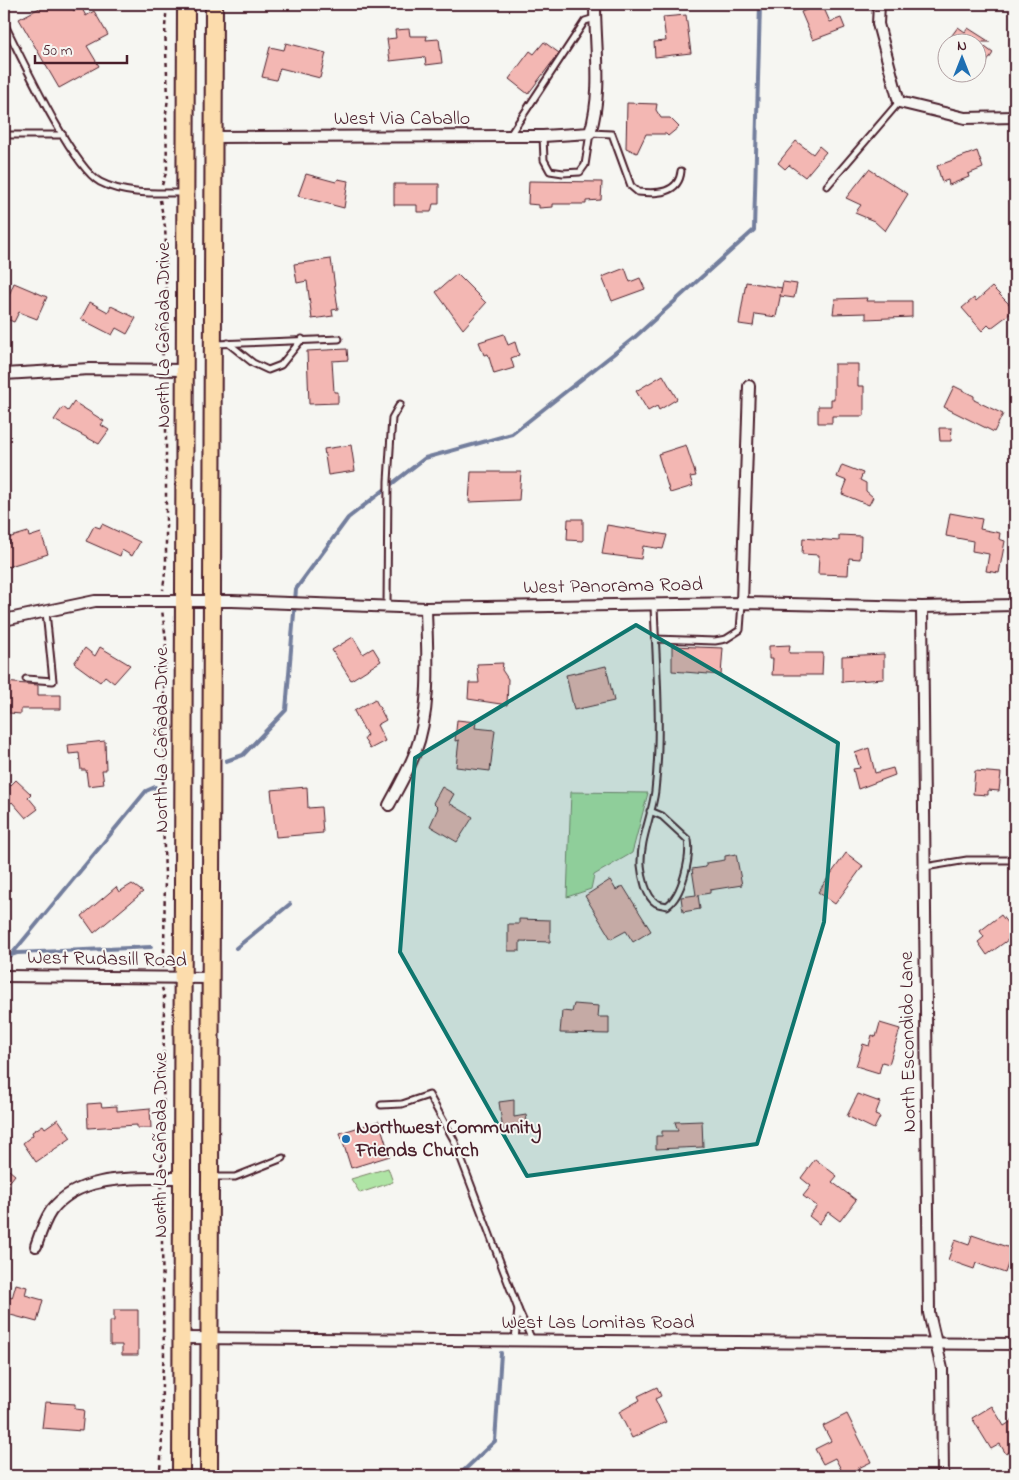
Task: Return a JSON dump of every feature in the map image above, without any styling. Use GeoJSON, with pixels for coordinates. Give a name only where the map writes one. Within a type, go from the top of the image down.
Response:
{"type":"FeatureCollection","features":[{"type":"Feature","properties":{"kind":"main road","name":"North La Cañada Drive"},"geometry":{"type":"LineString","coordinates":[[181,1476],[186,4]]}},
{"type":"Feature","properties":{"kind":"main road"},"geometry":{"type":"LineString","coordinates":[[209,1476],[212,600],[220,343],[214,137],[214,4]]}},
{"type":"Feature","properties":{"kind":"street"},"geometry":{"type":"LineString","coordinates":[[590,133],[596,113],[598,89],[595,4]]}},
{"type":"Feature","properties":{"kind":"street"},"geometry":{"type":"LineString","coordinates":[[879,4],[878,24],[899,102],[965,118],[1015,118]]}},
{"type":"Feature","properties":{"kind":"street","name":"West Via Caballo"},"geometry":{"type":"LineString","coordinates":[[214,137],[544,136],[590,133]]}},
{"type":"Feature","properties":{"kind":"street"},"geometry":{"type":"LineString","coordinates":[[4,374],[29,371],[90,369],[184,370]]}},
{"type":"Feature","properties":{"kind":"street"},"geometry":{"type":"LineString","coordinates":[[742,603],[749,386]]}},
{"type":"Feature","properties":{"kind":"street","name":"West Panorama Road"},"geometry":{"type":"LineString","coordinates":[[4,620],[95,601],[162,600],[212,600],[426,608],[742,603],[922,607],[1015,605]]}},
{"type":"Feature","properties":{"kind":"street","name":"North Escondido Lane"},"geometry":{"type":"LineString","coordinates":[[922,607],[929,1314],[942,1369],[943,1476]]}},
{"type":"Feature","properties":{"kind":"street"},"geometry":{"type":"LineString","coordinates":[[389,806],[415,753],[423,723],[427,687],[426,608]]}},
{"type":"Feature","properties":{"kind":"street","name":"West Rudasill Road"},"geometry":{"type":"LineString","coordinates":[[4,976],[210,978]]}},
{"type":"Feature","properties":{"kind":"street"},"geometry":{"type":"LineString","coordinates":[[36,1246],[43,1224],[52,1210],[66,1196],[86,1186],[111,1181],[181,1178]]}},
{"type":"Feature","properties":{"kind":"street","name":"West Las Lomitas Road"},"geometry":{"type":"LineString","coordinates":[[181,1338],[1015,1344]]}},
{"type":"Feature","properties":{"kind":"lane"},"geometry":{"type":"LineString","coordinates":[[510,136],[585,21],[595,18]]}},
{"type":"Feature","properties":{"kind":"lane"},"geometry":{"type":"LineString","coordinates":[[4,22],[25,67],[76,158],[99,182],[134,192],[186,194]]}},
{"type":"Feature","properties":{"kind":"lane"},"geometry":{"type":"LineString","coordinates":[[827,186],[899,102]]}},
{"type":"Feature","properties":{"kind":"lane"},"geometry":{"type":"LineString","coordinates":[[544,136],[544,160],[550,171],[580,172],[585,165],[590,133],[612,134],[631,186],[638,192],[661,193],[668,190],[676,185],[681,171]]}},
{"type":"Feature","properties":{"kind":"lane"},"geometry":{"type":"LineString","coordinates":[[4,136],[63,135]]}},
{"type":"Feature","properties":{"kind":"lane"},"geometry":{"type":"LineString","coordinates":[[220,343],[253,364],[268,370],[281,365],[302,339]]}},
{"type":"Feature","properties":{"kind":"lane"},"geometry":{"type":"LineString","coordinates":[[220,343],[339,339]]}},
{"type":"Feature","properties":{"kind":"lane"},"geometry":{"type":"LineString","coordinates":[[387,606],[388,482],[392,418],[400,404]]}},
{"type":"Feature","properties":{"kind":"lane"},"geometry":{"type":"LineString","coordinates":[[655,639],[726,639],[740,630],[742,603]]}},
{"type":"Feature","properties":{"kind":"lane"},"geometry":{"type":"LineString","coordinates":[[650,811],[662,816],[684,836],[688,844],[681,887],[676,900],[667,906],[656,904],[649,896],[643,877],[642,854],[650,811],[655,792],[657,709],[654,604]]}},
{"type":"Feature","properties":{"kind":"lane"},"geometry":{"type":"LineString","coordinates":[[26,679],[53,681],[46,611]]}},
{"type":"Feature","properties":{"kind":"lane"},"geometry":{"type":"LineString","coordinates":[[924,867],[967,860],[1015,860]]}},
{"type":"Feature","properties":{"kind":"lane"},"geometry":{"type":"LineString","coordinates":[[381,1105],[402,1104],[429,1095],[454,1140],[518,1309],[532,1340]]}},
{"type":"Feature","properties":{"kind":"lane"},"geometry":{"type":"LineString","coordinates":[[210,1177],[235,1177],[282,1158]]}},
{"type":"Feature","properties":{"kind":"lane"},"geometry":{"type":"LineString","coordinates":[[515,1340],[518,1309]]}},
{"type":"Feature","properties":{"kind":"path"},"geometry":{"type":"LineString","coordinates":[[159,1476],[161,1463],[161,1380],[164,1356],[161,1178],[164,1067],[164,994],[162,978],[165,874],[162,796],[166,640],[162,600],[166,562],[166,409],[162,369],[166,314],[166,246],[159,193],[167,170],[166,113],[168,98],[165,22],[167,4]]}},
{"type":"Feature","properties":{"kind":"highlighted area"},"geometry":{"type":"Polygon","coordinates":[[[636,625],[838,743],[824,922],[757,1144],[527,1176],[400,952],[415,758],[636,625]]]}},
{"type":"Feature","properties":{"kind":"green space"},"geometry":{"type":"Polygon","coordinates":[[[571,792],[648,793],[632,853],[594,875],[591,889],[567,897],[571,792]]]}},
{"type":"Feature","properties":{"kind":"green space"},"geometry":{"type":"Polygon","coordinates":[[[388,1168],[393,1182],[360,1193],[351,1179],[388,1168]]]}},
{"type":"Feature","properties":{"kind":"building"},"geometry":{"type":"Polygon","coordinates":[[[47,4],[69,4],[74,11],[81,7],[86,16],[94,11],[108,35],[87,46],[99,66],[59,88],[19,19],[47,4]]]}},
{"type":"Feature","properties":{"kind":"building"},"geometry":{"type":"Polygon","coordinates":[[[822,4],[830,22],[841,18],[845,28],[813,40],[801,12],[822,4]]]}},
{"type":"Feature","properties":{"kind":"building"},"geometry":{"type":"Polygon","coordinates":[[[686,15],[691,53],[655,57],[654,42],[666,41],[663,17],[686,15]]]}},
{"type":"Feature","properties":{"kind":"building"},"geometry":{"type":"Polygon","coordinates":[[[958,27],[965,32],[954,32],[958,27]]]}},
{"type":"Feature","properties":{"kind":"building"},"geometry":{"type":"Polygon","coordinates":[[[968,28],[974,32],[965,32],[968,28]]]}},
{"type":"Feature","properties":{"kind":"building"},"geometry":{"type":"Polygon","coordinates":[[[409,29],[410,36],[427,36],[426,40],[439,39],[442,63],[426,65],[425,57],[390,61],[387,39],[396,38],[395,30],[409,29]]]}},
{"type":"Feature","properties":{"kind":"building"},"geometry":{"type":"Polygon","coordinates":[[[544,42],[559,53],[528,94],[509,79],[530,51],[534,54],[544,42]]]}},
{"type":"Feature","properties":{"kind":"building"},"geometry":{"type":"Polygon","coordinates":[[[286,43],[326,53],[320,78],[280,68],[276,80],[262,77],[270,47],[284,50],[286,43]]]}},
{"type":"Feature","properties":{"kind":"building"},"geometry":{"type":"Polygon","coordinates":[[[986,48],[993,53],[986,64],[986,48]]]}},
{"type":"Feature","properties":{"kind":"building"},"geometry":{"type":"Polygon","coordinates":[[[627,103],[657,104],[656,110],[661,118],[670,118],[679,127],[668,136],[666,134],[646,134],[637,153],[626,148],[627,103]]]}},
{"type":"Feature","properties":{"kind":"building"},"geometry":{"type":"Polygon","coordinates":[[[796,141],[813,154],[819,146],[826,152],[805,177],[789,165],[785,169],[778,163],[796,141]]]}},
{"type":"Feature","properties":{"kind":"building"},"geometry":{"type":"Polygon","coordinates":[[[977,151],[983,168],[968,174],[969,177],[949,185],[948,180],[942,182],[937,166],[977,151]]]}},
{"type":"Feature","properties":{"kind":"building"},"geometry":{"type":"Polygon","coordinates":[[[869,169],[908,194],[885,231],[874,221],[855,213],[861,205],[846,198],[869,169]]]}},
{"type":"Feature","properties":{"kind":"building"},"geometry":{"type":"Polygon","coordinates":[[[306,174],[336,182],[338,179],[348,181],[344,208],[298,196],[306,174]]]}},
{"type":"Feature","properties":{"kind":"building"},"geometry":{"type":"Polygon","coordinates":[[[529,181],[602,182],[601,200],[586,201],[586,204],[553,204],[553,207],[539,208],[539,205],[528,204],[529,181]]]}},
{"type":"Feature","properties":{"kind":"building"},"geometry":{"type":"Polygon","coordinates":[[[394,184],[439,184],[439,204],[433,204],[431,212],[417,212],[417,205],[394,205],[394,184]]]}},
{"type":"Feature","properties":{"kind":"building"},"geometry":{"type":"Polygon","coordinates":[[[331,259],[338,309],[332,310],[333,316],[312,319],[307,281],[297,283],[294,264],[331,259]]]}},
{"type":"Feature","properties":{"kind":"building"},"geometry":{"type":"Polygon","coordinates":[[[625,268],[630,282],[640,278],[645,289],[612,301],[602,277],[625,268]]]}},
{"type":"Feature","properties":{"kind":"building"},"geometry":{"type":"Polygon","coordinates":[[[457,274],[486,303],[463,329],[436,292],[457,274]]]}},
{"type":"Feature","properties":{"kind":"building"},"geometry":{"type":"Polygon","coordinates":[[[746,282],[782,288],[776,317],[755,314],[753,326],[739,324],[746,282]]]}},
{"type":"Feature","properties":{"kind":"building"},"geometry":{"type":"Polygon","coordinates":[[[783,282],[797,284],[794,298],[780,296],[783,282]]]}},
{"type":"Feature","properties":{"kind":"building"},"geometry":{"type":"Polygon","coordinates":[[[14,283],[47,297],[37,319],[19,312],[14,322],[4,318],[4,307],[14,283]]]}},
{"type":"Feature","properties":{"kind":"building"},"geometry":{"type":"Polygon","coordinates":[[[992,287],[1015,310],[991,328],[988,325],[982,331],[962,308],[974,298],[976,301],[992,287]]]}},
{"type":"Feature","properties":{"kind":"building"},"geometry":{"type":"Polygon","coordinates":[[[867,298],[866,301],[912,301],[912,317],[866,319],[866,313],[833,314],[835,299],[867,298]]]}},
{"type":"Feature","properties":{"kind":"building"},"geometry":{"type":"Polygon","coordinates":[[[90,302],[108,312],[111,306],[136,318],[127,334],[116,328],[112,335],[81,319],[90,302]]]}},
{"type":"Feature","properties":{"kind":"building"},"geometry":{"type":"Polygon","coordinates":[[[504,334],[508,345],[515,342],[519,355],[511,358],[514,368],[494,374],[488,354],[484,355],[479,342],[504,334]]]}},
{"type":"Feature","properties":{"kind":"building"},"geometry":{"type":"Polygon","coordinates":[[[347,349],[348,360],[332,361],[334,392],[338,392],[338,403],[309,404],[307,351],[347,349]]]}},
{"type":"Feature","properties":{"kind":"building"},"geometry":{"type":"Polygon","coordinates":[[[834,364],[858,364],[858,386],[864,386],[864,416],[832,416],[832,423],[818,423],[818,406],[831,406],[831,399],[834,399],[834,364]]]}},
{"type":"Feature","properties":{"kind":"building"},"geometry":{"type":"Polygon","coordinates":[[[663,375],[677,399],[659,410],[657,406],[648,411],[636,391],[663,375]]]}},
{"type":"Feature","properties":{"kind":"building"},"geometry":{"type":"Polygon","coordinates":[[[954,386],[974,396],[974,400],[1003,414],[994,432],[944,407],[954,386]]]}},
{"type":"Feature","properties":{"kind":"building"},"geometry":{"type":"Polygon","coordinates":[[[74,402],[104,421],[101,425],[109,430],[99,444],[54,420],[63,407],[68,411],[74,402]]]}},
{"type":"Feature","properties":{"kind":"building"},"geometry":{"type":"Polygon","coordinates":[[[939,428],[952,428],[951,441],[940,441],[939,428]]]}},
{"type":"Feature","properties":{"kind":"building"},"geometry":{"type":"Polygon","coordinates":[[[351,445],[355,471],[328,475],[324,449],[351,445]]]}},
{"type":"Feature","properties":{"kind":"building"},"geometry":{"type":"Polygon","coordinates":[[[686,445],[696,476],[690,477],[693,486],[670,493],[658,454],[686,445]]]}},
{"type":"Feature","properties":{"kind":"building"},"geometry":{"type":"Polygon","coordinates":[[[842,465],[863,473],[860,480],[866,483],[866,491],[873,497],[869,505],[842,494],[847,481],[837,477],[842,465]]]}},
{"type":"Feature","properties":{"kind":"building"},"geometry":{"type":"Polygon","coordinates":[[[471,472],[521,472],[519,500],[469,502],[471,472]]]}},
{"type":"Feature","properties":{"kind":"building"},"geometry":{"type":"Polygon","coordinates":[[[950,513],[982,519],[980,529],[1000,533],[999,539],[1005,541],[999,573],[986,571],[989,554],[972,551],[973,541],[946,536],[950,513]]]}},
{"type":"Feature","properties":{"kind":"building"},"geometry":{"type":"Polygon","coordinates":[[[568,519],[583,519],[583,541],[567,540],[568,519]]]}},
{"type":"Feature","properties":{"kind":"building"},"geometry":{"type":"Polygon","coordinates":[[[102,524],[140,542],[132,556],[122,550],[120,556],[86,541],[94,526],[100,528],[102,524]]]}},
{"type":"Feature","properties":{"kind":"building"},"geometry":{"type":"Polygon","coordinates":[[[607,525],[667,535],[663,549],[643,546],[641,559],[602,554],[607,525]]]}},
{"type":"Feature","properties":{"kind":"building"},"geometry":{"type":"Polygon","coordinates":[[[28,532],[29,537],[41,533],[48,554],[4,568],[4,545],[10,543],[8,538],[28,532]]]}},
{"type":"Feature","properties":{"kind":"building"},"geometry":{"type":"Polygon","coordinates":[[[839,535],[861,536],[860,559],[849,558],[848,575],[818,574],[819,555],[802,554],[803,538],[839,541],[839,535]]]}},
{"type":"Feature","properties":{"kind":"building"},"geometry":{"type":"Polygon","coordinates":[[[353,637],[363,654],[373,648],[381,661],[351,680],[332,650],[353,637]]]}},
{"type":"Feature","properties":{"kind":"building"},"geometry":{"type":"Polygon","coordinates":[[[790,645],[789,653],[823,653],[822,675],[772,675],[773,659],[769,659],[769,646],[790,645]]]}},
{"type":"Feature","properties":{"kind":"building"},"geometry":{"type":"Polygon","coordinates":[[[672,646],[723,648],[721,675],[672,671],[672,646]]]}},
{"type":"Feature","properties":{"kind":"building"},"geometry":{"type":"Polygon","coordinates":[[[100,647],[130,665],[114,683],[105,676],[100,682],[74,663],[85,648],[95,656],[100,647]]]}},
{"type":"Feature","properties":{"kind":"building"},"geometry":{"type":"Polygon","coordinates":[[[884,654],[884,679],[842,682],[842,656],[884,654]]]}},
{"type":"Feature","properties":{"kind":"building"},"geometry":{"type":"Polygon","coordinates":[[[503,663],[502,670],[508,679],[507,705],[468,699],[469,683],[479,683],[477,664],[503,663]]]}},
{"type":"Feature","properties":{"kind":"building"},"geometry":{"type":"Polygon","coordinates":[[[606,666],[614,701],[574,710],[566,675],[606,666]]]}},
{"type":"Feature","properties":{"kind":"building"},"geometry":{"type":"Polygon","coordinates":[[[4,682],[38,685],[38,695],[61,695],[61,709],[21,709],[21,714],[9,713],[9,706],[4,705],[4,682]]]}},
{"type":"Feature","properties":{"kind":"building"},"geometry":{"type":"Polygon","coordinates":[[[375,699],[386,720],[377,725],[385,741],[370,749],[364,739],[367,735],[354,711],[375,699]]]}},
{"type":"Feature","properties":{"kind":"building"},"geometry":{"type":"Polygon","coordinates":[[[457,720],[476,722],[475,728],[495,730],[490,771],[456,767],[459,740],[455,741],[457,720]]]}},
{"type":"Feature","properties":{"kind":"building"},"geometry":{"type":"Polygon","coordinates":[[[105,741],[106,770],[102,770],[104,784],[88,786],[86,770],[81,770],[79,753],[69,754],[68,745],[105,741]]]}},
{"type":"Feature","properties":{"kind":"building"},"geometry":{"type":"Polygon","coordinates":[[[869,748],[875,773],[893,768],[895,775],[858,789],[853,769],[860,768],[855,753],[869,748]]]}},
{"type":"Feature","properties":{"kind":"building"},"geometry":{"type":"Polygon","coordinates":[[[975,771],[1001,773],[999,791],[988,790],[988,795],[973,794],[975,771]]]}},
{"type":"Feature","properties":{"kind":"building"},"geometry":{"type":"Polygon","coordinates":[[[16,780],[31,794],[28,797],[38,809],[26,818],[12,802],[4,810],[4,792],[16,780]]]}},
{"type":"Feature","properties":{"kind":"building"},"geometry":{"type":"Polygon","coordinates":[[[307,787],[308,808],[321,807],[323,833],[276,837],[271,790],[307,787]]]}},
{"type":"Feature","properties":{"kind":"building"},"geometry":{"type":"Polygon","coordinates":[[[442,787],[454,794],[449,803],[473,817],[457,842],[430,826],[438,808],[433,803],[442,787]]]}},
{"type":"Feature","properties":{"kind":"building"},"geometry":{"type":"Polygon","coordinates":[[[846,853],[863,866],[835,904],[818,892],[846,853]]]}},
{"type":"Feature","properties":{"kind":"building"},"geometry":{"type":"Polygon","coordinates":[[[736,854],[742,885],[710,890],[710,893],[698,895],[700,909],[683,912],[681,897],[696,895],[692,869],[706,867],[706,863],[725,860],[725,856],[736,854]]]}},
{"type":"Feature","properties":{"kind":"building"},"geometry":{"type":"Polygon","coordinates":[[[610,880],[616,890],[623,886],[651,931],[633,942],[626,931],[611,939],[585,896],[610,880]]]}},
{"type":"Feature","properties":{"kind":"building"},"geometry":{"type":"Polygon","coordinates":[[[132,884],[143,892],[94,933],[82,916],[116,887],[119,892],[132,884]]]}},
{"type":"Feature","properties":{"kind":"building"},"geometry":{"type":"Polygon","coordinates":[[[1001,915],[1008,924],[1015,919],[1015,935],[987,955],[978,942],[984,937],[980,931],[1001,915]]]}},
{"type":"Feature","properties":{"kind":"building"},"geometry":{"type":"Polygon","coordinates":[[[519,919],[550,920],[550,942],[520,941],[520,951],[508,951],[508,924],[519,924],[519,919]]]}},
{"type":"Feature","properties":{"kind":"building"},"geometry":{"type":"Polygon","coordinates":[[[574,1004],[599,1006],[598,1017],[609,1017],[609,1034],[560,1033],[562,1011],[572,1012],[574,1004]]]}},
{"type":"Feature","properties":{"kind":"building"},"geometry":{"type":"Polygon","coordinates":[[[880,1023],[900,1029],[889,1064],[882,1062],[879,1073],[856,1066],[863,1044],[869,1046],[872,1035],[876,1037],[880,1023]]]}},
{"type":"Feature","properties":{"kind":"building"},"geometry":{"type":"Polygon","coordinates":[[[858,1094],[880,1102],[875,1115],[880,1117],[874,1129],[847,1116],[858,1094]]]}},
{"type":"Feature","properties":{"kind":"building"},"geometry":{"type":"Polygon","coordinates":[[[514,1100],[514,1117],[526,1115],[528,1128],[503,1131],[499,1102],[514,1100]]]}},
{"type":"Feature","properties":{"kind":"building"},"geometry":{"type":"Polygon","coordinates":[[[101,1103],[102,1107],[117,1106],[117,1111],[150,1108],[151,1128],[137,1128],[137,1125],[88,1128],[87,1104],[101,1103]]]}},
{"type":"Feature","properties":{"kind":"building"},"geometry":{"type":"Polygon","coordinates":[[[58,1119],[71,1138],[36,1162],[23,1143],[33,1135],[32,1132],[43,1125],[45,1128],[58,1119]]]}},
{"type":"Feature","properties":{"kind":"building"},"geometry":{"type":"Polygon","coordinates":[[[379,1121],[390,1156],[351,1168],[340,1133],[379,1121]]]}},
{"type":"Feature","properties":{"kind":"building"},"geometry":{"type":"Polygon","coordinates":[[[702,1121],[703,1147],[656,1149],[656,1136],[662,1136],[662,1131],[678,1131],[675,1122],[702,1121]]]}},
{"type":"Feature","properties":{"kind":"building"},"geometry":{"type":"Polygon","coordinates":[[[815,1159],[837,1176],[832,1182],[856,1200],[840,1221],[828,1212],[819,1224],[809,1216],[817,1206],[803,1196],[811,1186],[801,1178],[815,1159]]]}},
{"type":"Feature","properties":{"kind":"building"},"geometry":{"type":"Polygon","coordinates":[[[4,1166],[15,1175],[4,1189],[4,1166]]]}},
{"type":"Feature","properties":{"kind":"building"},"geometry":{"type":"Polygon","coordinates":[[[972,1235],[1013,1249],[1005,1273],[976,1263],[974,1269],[948,1260],[955,1240],[969,1245],[972,1235]]]}},
{"type":"Feature","properties":{"kind":"building"},"geometry":{"type":"Polygon","coordinates":[[[16,1284],[27,1287],[25,1295],[43,1300],[37,1322],[7,1314],[8,1308],[4,1307],[4,1295],[12,1298],[16,1284]]]}},
{"type":"Feature","properties":{"kind":"building"},"geometry":{"type":"Polygon","coordinates":[[[114,1310],[138,1310],[138,1355],[122,1355],[122,1345],[110,1345],[110,1321],[114,1321],[114,1310]]]}},
{"type":"Feature","properties":{"kind":"building"},"geometry":{"type":"Polygon","coordinates":[[[657,1387],[661,1396],[655,1399],[666,1422],[632,1438],[619,1412],[640,1400],[638,1396],[657,1387]]]}},
{"type":"Feature","properties":{"kind":"building"},"geometry":{"type":"Polygon","coordinates":[[[45,1402],[75,1404],[75,1409],[84,1410],[82,1431],[42,1428],[45,1402]]]}},
{"type":"Feature","properties":{"kind":"building"},"geometry":{"type":"Polygon","coordinates":[[[992,1406],[1004,1426],[1015,1419],[1015,1448],[1006,1454],[1000,1444],[991,1449],[972,1418],[992,1406]]]}},
{"type":"Feature","properties":{"kind":"building"},"geometry":{"type":"Polygon","coordinates":[[[847,1414],[871,1462],[844,1475],[835,1458],[823,1464],[815,1449],[831,1441],[823,1426],[847,1414]]]}},
{"type":"Feature","properties":{"kind":"waterway"},"geometry":{"type":"LineString","coordinates":[[226,761],[243,755],[286,710],[296,589],[348,518],[425,458],[512,434],[635,337],[754,230],[760,4]]}},
{"type":"Feature","properties":{"kind":"waterway"},"geometry":{"type":"LineString","coordinates":[[12,954],[146,791],[155,787]]}},
{"type":"Feature","properties":{"kind":"waterway"},"geometry":{"type":"LineString","coordinates":[[236,948],[290,904]]}},
{"type":"Feature","properties":{"kind":"waterway"},"geometry":{"type":"LineString","coordinates":[[8,956],[17,953],[151,947]]}},
{"type":"Feature","properties":{"kind":"waterway"},"geometry":{"type":"LineString","coordinates":[[458,1476],[495,1441],[501,1353]]}},
{"type":"Feature","properties":{"kind":"place","name":"Northwest Community Friends Church"},"geometry":{"type":"Point","coordinates":[346,1139]}}]}
